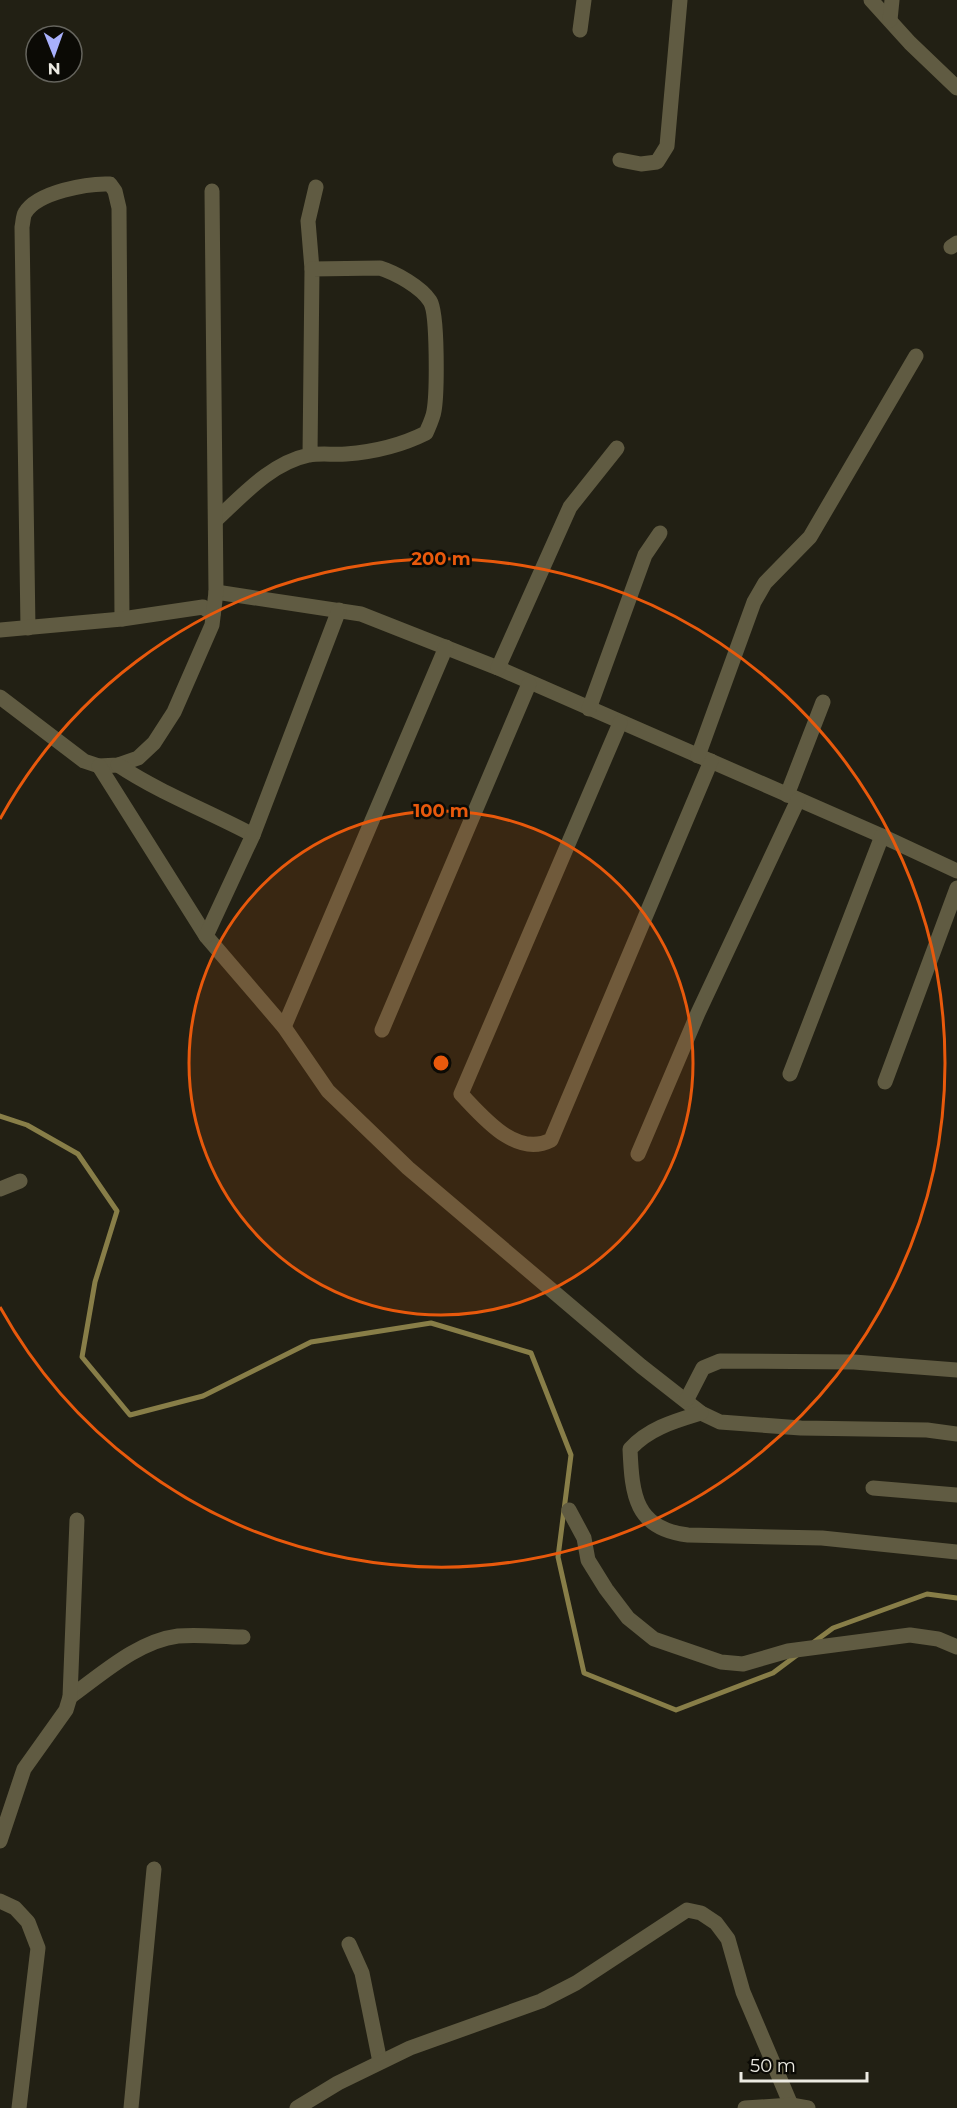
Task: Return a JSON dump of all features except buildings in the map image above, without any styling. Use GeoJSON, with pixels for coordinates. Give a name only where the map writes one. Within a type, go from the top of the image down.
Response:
{"type":"FeatureCollection","features":[{"type":"Feature","properties":{"kind":"street"},"geometry":{"type":"LineString","coordinates":[[580,30],[584,0]]}},
{"type":"Feature","properties":{"kind":"street"},"geometry":{"type":"LineString","coordinates":[[620,160],[641,164],[657,162],[667,146],[680,0]]}},
{"type":"Feature","properties":{"kind":"street"},"geometry":{"type":"LineString","coordinates":[[871,0],[957,88]]}},
{"type":"Feature","properties":{"kind":"street"},"geometry":{"type":"LineString","coordinates":[[890,20],[892,0]]}},
{"type":"Feature","properties":{"kind":"street"},"geometry":{"type":"LineString","coordinates":[[27,628],[22,227],[24,213],[36,202],[54,194],[98,184],[110,184],[119,208],[122,619]]}},
{"type":"Feature","properties":{"kind":"street"},"geometry":{"type":"LineString","coordinates":[[310,455],[312,269],[308,221],[316,187]]}},
{"type":"Feature","properties":{"kind":"street"},"geometry":{"type":"LineString","coordinates":[[0,698],[84,762],[99,766],[118,765],[138,758],[154,743],[187,682],[212,625],[216,592],[216,520],[212,191]]}},
{"type":"Feature","properties":{"kind":"street"},"geometry":{"type":"LineString","coordinates":[[216,520],[256,482],[282,465],[310,455],[350,454],[407,442],[426,433],[434,412],[436,387],[434,312],[426,296],[391,272],[380,268],[312,269]]}},
{"type":"Feature","properties":{"kind":"street"},"geometry":{"type":"LineString","coordinates":[[620,723],[461,1094],[486,1121],[516,1141],[531,1147],[551,1140],[704,758],[759,592],[810,537],[916,356]]}},
{"type":"Feature","properties":{"kind":"street"},"geometry":{"type":"LineString","coordinates":[[498,668],[570,507],[617,448]]}},
{"type":"Feature","properties":{"kind":"street"},"geometry":{"type":"LineString","coordinates":[[589,710],[645,555],[660,533]]}},
{"type":"Feature","properties":{"kind":"street"},"geometry":{"type":"LineString","coordinates":[[216,592],[361,614],[498,668],[529,684],[882,836],[957,872]]}},
{"type":"Feature","properties":{"kind":"street"},"geometry":{"type":"LineString","coordinates":[[0,630],[122,619],[203,607],[213,614]]}},
{"type":"Feature","properties":{"kind":"street"},"geometry":{"type":"LineString","coordinates":[[206,936],[253,835],[339,610]]}},
{"type":"Feature","properties":{"kind":"street"},"geometry":{"type":"LineString","coordinates":[[284,1027],[446,647]]}},
{"type":"Feature","properties":{"kind":"street"},"geometry":{"type":"LineString","coordinates":[[382,1030],[529,684]]}},
{"type":"Feature","properties":{"kind":"street"},"geometry":{"type":"LineString","coordinates":[[638,1154],[793,797],[823,702]]}},
{"type":"Feature","properties":{"kind":"street"},"geometry":{"type":"LineString","coordinates":[[118,765],[142,780],[253,835]]}},
{"type":"Feature","properties":{"kind":"street"},"geometry":{"type":"LineString","coordinates":[[99,766],[206,936],[284,1027],[328,1091],[408,1168],[641,1366],[687,1399],[701,1413],[720,1422],[801,1428],[927,1430],[957,1434]]}},
{"type":"Feature","properties":{"kind":"street"},"geometry":{"type":"LineString","coordinates":[[790,1074],[882,836]]}},
{"type":"Feature","properties":{"kind":"street"},"geometry":{"type":"LineString","coordinates":[[885,1082],[957,888]]}},
{"type":"Feature","properties":{"kind":"street"},"geometry":{"type":"LineString","coordinates":[[0,1189],[20,1181]]}},
{"type":"Feature","properties":{"kind":"street"},"geometry":{"type":"LineString","coordinates":[[687,1399],[703,1368],[720,1361],[854,1362],[957,1370]]}},
{"type":"Feature","properties":{"kind":"street"},"geometry":{"type":"LineString","coordinates":[[701,1413],[642,1436],[630,1449],[633,1489],[640,1511],[654,1525],[669,1533],[688,1535],[822,1538],[957,1552]]}},
{"type":"Feature","properties":{"kind":"street"},"geometry":{"type":"LineString","coordinates":[[873,1488],[957,1495]]}},
{"type":"Feature","properties":{"kind":"street"},"geometry":{"type":"LineString","coordinates":[[569,1510],[584,1538],[588,1560],[606,1589],[628,1618],[654,1639],[721,1662],[743,1664],[788,1651],[910,1635],[938,1639],[957,1647]]}},
{"type":"Feature","properties":{"kind":"street"},"geometry":{"type":"LineString","coordinates":[[0,1841],[24,1769],[56,1726],[70,1697],[77,1521]]}},
{"type":"Feature","properties":{"kind":"street"},"geometry":{"type":"LineString","coordinates":[[70,1697],[123,1659],[159,1641],[178,1636],[243,1637]]}},
{"type":"Feature","properties":{"kind":"street"},"geometry":{"type":"LineString","coordinates":[[131,2108],[154,1869]]}},
{"type":"Feature","properties":{"kind":"street"},"geometry":{"type":"LineString","coordinates":[[0,1901],[15,1908],[28,1922],[38,1948],[20,2108]]}},
{"type":"Feature","properties":{"kind":"street"},"geometry":{"type":"LineString","coordinates":[[297,2108],[410,2048],[542,2001],[576,1983],[687,1910],[701,1913],[716,1923],[728,1939],[742,1992],[791,2105]]}},
{"type":"Feature","properties":{"kind":"street"},"geometry":{"type":"LineString","coordinates":[[349,1944],[362,1973],[380,2062]]}},
{"type":"Feature","properties":{"kind":"street"},"geometry":{"type":"LineString","coordinates":[[745,2108],[791,2105],[808,2108]]}},
{"type":"Feature","properties":{"kind":"waterway"},"geometry":{"type":"LineString","coordinates":[[0,1116],[27,1125],[78,1154],[117,1211],[95,1282],[82,1357],[130,1415],[203,1396],[311,1342],[431,1323],[531,1353],[571,1455],[558,1557],[584,1673],[676,1710],[773,1673],[797,1655]]}},
{"type":"Feature","properties":{"kind":"waterway"},"geometry":{"type":"LineString","coordinates":[[814,1642],[833,1628],[927,1594],[957,1598]]}}]}
